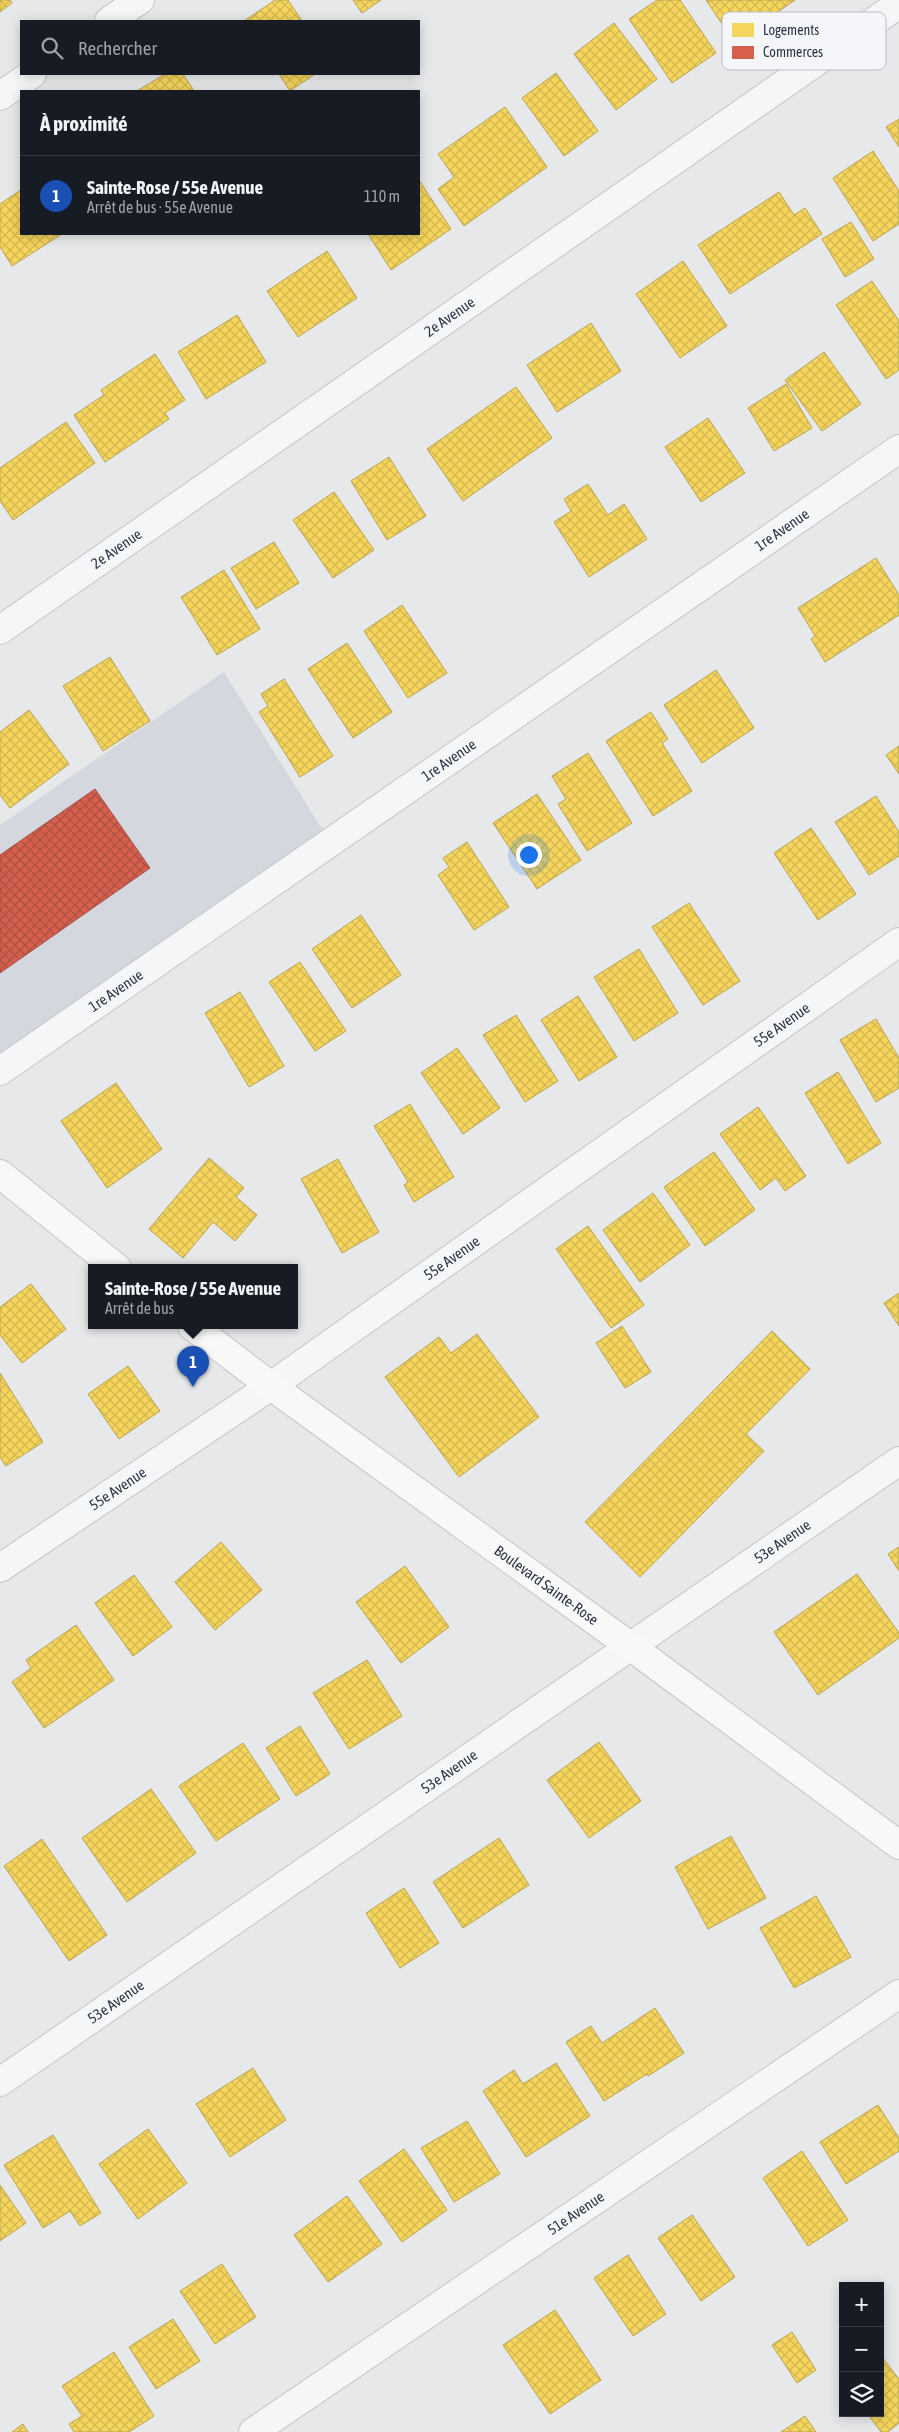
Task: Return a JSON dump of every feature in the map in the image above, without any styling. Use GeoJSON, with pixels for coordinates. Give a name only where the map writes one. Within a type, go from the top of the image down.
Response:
{"type":"FeatureCollection","features":[{"type":"Feature","properties":{"kind":"street"},"geometry":{"type":"LineString","coordinates":[[110,20],[140,0]]}},
{"type":"Feature","properties":{"kind":"street","name":"2e Avenue"},"geometry":{"type":"LineString","coordinates":[[886,13],[899,4]]}},
{"type":"Feature","properties":{"kind":"street","name":"2e Avenue"},"geometry":{"type":"LineString","coordinates":[[0,630],[804,70]]}},
{"type":"Feature","properties":{"kind":"street"},"geometry":{"type":"LineString","coordinates":[[0,96],[31,75]]}},
{"type":"Feature","properties":{"kind":"street","name":"1re Avenue"},"geometry":{"type":"LineString","coordinates":[[0,1071],[899,449]]}},
{"type":"Feature","properties":{"kind":"street","name":"55e Avenue"},"geometry":{"type":"LineString","coordinates":[[0,1568],[271,1386],[899,942]]}},
{"type":"Feature","properties":{"kind":"street"},"geometry":{"type":"LineString","coordinates":[[0,1174],[112,1264]]}},
{"type":"Feature","properties":{"kind":"street","name":"Boulevard Sainte-Rose"},"geometry":{"type":"LineString","coordinates":[[196,1329],[271,1386],[630,1646],[899,1845]]}},
{"type":"Feature","properties":{"kind":"street","name":"53e Avenue"},"geometry":{"type":"LineString","coordinates":[[0,2082],[899,1460]]}},
{"type":"Feature","properties":{"kind":"street","name":"51e Avenue"},"geometry":{"type":"LineString","coordinates":[[253,2432],[899,1994]]}},
{"type":"Feature","properties":{"kind":"shaded area"},"geometry":{"type":"Polygon","coordinates":[[[224,672],[324,832],[0,1056],[0,825],[224,672]]]}},
{"type":"Feature","properties":{"kind":"building: Logements"},"geometry":{"type":"Polygon","coordinates":[[[0,0],[10,0],[12,3],[0,12],[0,0]]]}},
{"type":"Feature","properties":{"kind":"building: Logements"},"geometry":{"type":"Polygon","coordinates":[[[275,0],[288,0],[301,20],[245,20],[275,0]]]}},
{"type":"Feature","properties":{"kind":"building: Logements"},"geometry":{"type":"Polygon","coordinates":[[[353,0],[381,0],[362,13],[353,0]]]}},
{"type":"Feature","properties":{"kind":"building: Logements"},"geometry":{"type":"Polygon","coordinates":[[[657,0],[680,0],[716,53],[672,83],[629,19],[657,0]]]}},
{"type":"Feature","properties":{"kind":"building: Logements"},"geometry":{"type":"Polygon","coordinates":[[[706,0],[795,0],[778,12],[722,12],[722,24],[706,0]]]}},
{"type":"Feature","properties":{"kind":"building: Logements"},"geometry":{"type":"Polygon","coordinates":[[[614,23],[657,79],[616,110],[574,54],[614,23]]]}},
{"type":"Feature","properties":{"kind":"building: Logements"},"geometry":{"type":"Polygon","coordinates":[[[556,73],[598,131],[564,156],[522,98],[556,73]]]}},
{"type":"Feature","properties":{"kind":"building: Logements"},"geometry":{"type":"Polygon","coordinates":[[[163,75],[184,75],[193,90],[139,90],[163,75]]]}},
{"type":"Feature","properties":{"kind":"building: Logements"},"geometry":{"type":"Polygon","coordinates":[[[280,75],[314,75],[291,90],[289,90],[280,75]]]}},
{"type":"Feature","properties":{"kind":"building: Logements"},"geometry":{"type":"Polygon","coordinates":[[[505,107],[547,167],[464,226],[438,189],[454,177],[438,154],[505,107]]]}},
{"type":"Feature","properties":{"kind":"building: Logements"},"geometry":{"type":"Polygon","coordinates":[[[899,119],[899,147],[886,127],[899,119]]]}},
{"type":"Feature","properties":{"kind":"building: Logements"},"geometry":{"type":"Polygon","coordinates":[[[873,151],[899,191],[899,224],[873,241],[833,178],[873,151]]]}},
{"type":"Feature","properties":{"kind":"building: Logements"},"geometry":{"type":"Polygon","coordinates":[[[420,182],[451,229],[391,270],[369,235],[420,235],[420,182]]]}},
{"type":"Feature","properties":{"kind":"building: Logements"},"geometry":{"type":"Polygon","coordinates":[[[20,191],[20,235],[60,235],[12,266],[0,247],[0,204],[20,191]]]}},
{"type":"Feature","properties":{"kind":"building: Logements"},"geometry":{"type":"Polygon","coordinates":[[[779,192],[794,215],[805,208],[822,234],[730,294],[698,245],[779,192]]]}},
{"type":"Feature","properties":{"kind":"building: Logements"},"geometry":{"type":"Polygon","coordinates":[[[851,222],[874,259],[845,277],[822,239],[851,222]]]}},
{"type":"Feature","properties":{"kind":"building: Logements"},"geometry":{"type":"Polygon","coordinates":[[[327,251],[357,298],[298,337],[267,291],[327,251]]]}},
{"type":"Feature","properties":{"kind":"building: Logements"},"geometry":{"type":"Polygon","coordinates":[[[683,261],[727,326],[680,358],[636,294],[683,261]]]}},
{"type":"Feature","properties":{"kind":"building: Logements"},"geometry":{"type":"Polygon","coordinates":[[[872,281],[899,321],[899,370],[886,379],[836,305],[872,281]]]}},
{"type":"Feature","properties":{"kind":"building: Logements"},"geometry":{"type":"Polygon","coordinates":[[[237,315],[266,362],[206,399],[178,352],[237,315]]]}},
{"type":"Feature","properties":{"kind":"building: Logements"},"geometry":{"type":"Polygon","coordinates":[[[591,323],[621,371],[557,412],[527,365],[591,323]]]}},
{"type":"Feature","properties":{"kind":"building: Logements"},"geometry":{"type":"Polygon","coordinates":[[[824,352],[861,404],[822,431],[785,380],[824,352]]]}},
{"type":"Feature","properties":{"kind":"building: Logements"},"geometry":{"type":"Polygon","coordinates":[[[155,354],[185,400],[165,413],[169,419],[105,462],[74,415],[104,395],[101,390],[155,354]]]}},
{"type":"Feature","properties":{"kind":"building: Logements"},"geometry":{"type":"Polygon","coordinates":[[[786,384],[812,428],[774,451],[748,408],[786,384]]]}},
{"type":"Feature","properties":{"kind":"building: Logements"},"geometry":{"type":"Polygon","coordinates":[[[516,387],[552,438],[463,501],[427,449],[516,387]]]}},
{"type":"Feature","properties":{"kind":"building: Logements"},"geometry":{"type":"Polygon","coordinates":[[[708,418],[745,473],[701,502],[665,447],[708,418]]]}},
{"type":"Feature","properties":{"kind":"building: Logements"},"geometry":{"type":"Polygon","coordinates":[[[66,422],[95,463],[13,520],[0,501],[0,468],[66,422]]]}},
{"type":"Feature","properties":{"kind":"building: Logements"},"geometry":{"type":"Polygon","coordinates":[[[389,457],[426,516],[387,540],[351,481],[389,457]]]}},
{"type":"Feature","properties":{"kind":"building: Logements"},"geometry":{"type":"Polygon","coordinates":[[[588,484],[608,515],[624,504],[647,539],[589,577],[554,522],[571,511],[564,499],[588,484]]]}},
{"type":"Feature","properties":{"kind":"building: Logements"},"geometry":{"type":"Polygon","coordinates":[[[334,492],[374,550],[333,578],[293,520],[334,492]]]}},
{"type":"Feature","properties":{"kind":"building: Logements"},"geometry":{"type":"Polygon","coordinates":[[[274,542],[299,583],[256,609],[231,568],[274,542]]]}},
{"type":"Feature","properties":{"kind":"building: Logements"},"geometry":{"type":"Polygon","coordinates":[[[876,558],[899,595],[899,615],[825,662],[811,639],[815,636],[798,608],[876,558]]]}},
{"type":"Feature","properties":{"kind":"building: Logements"},"geometry":{"type":"Polygon","coordinates":[[[224,570],[260,629],[217,655],[181,597],[224,570]]]}},
{"type":"Feature","properties":{"kind":"building: Logements"},"geometry":{"type":"Polygon","coordinates":[[[402,605],[447,673],[408,698],[364,631],[402,605]]]}},
{"type":"Feature","properties":{"kind":"building: Logements"},"geometry":{"type":"Polygon","coordinates":[[[347,643],[392,712],[353,738],[308,669],[347,643]]]}},
{"type":"Feature","properties":{"kind":"building: Logements"},"geometry":{"type":"Polygon","coordinates":[[[110,657],[150,721],[103,751],[63,686],[110,657]]]}},
{"type":"Feature","properties":{"kind":"building: Logements"},"geometry":{"type":"Polygon","coordinates":[[[716,670],[754,728],[702,763],[664,705],[716,670]]]}},
{"type":"Feature","properties":{"kind":"building: Logements"},"geometry":{"type":"Polygon","coordinates":[[[284,679],[333,756],[300,777],[259,712],[268,706],[261,694],[284,679]]]}},
{"type":"Feature","properties":{"kind":"building: Logements"},"geometry":{"type":"Polygon","coordinates":[[[29,710],[69,764],[10,808],[0,795],[0,732],[29,710]]]}},
{"type":"Feature","properties":{"kind":"building: Logements"},"geometry":{"type":"Polygon","coordinates":[[[651,712],[668,739],[662,743],[692,791],[653,816],[606,741],[651,712]]]}},
{"type":"Feature","properties":{"kind":"building: Logements"},"geometry":{"type":"Polygon","coordinates":[[[899,746],[899,774],[886,755],[899,746]]]}},
{"type":"Feature","properties":{"kind":"building: Logements"},"geometry":{"type":"Polygon","coordinates":[[[588,753],[632,823],[587,851],[558,804],[566,799],[552,776],[588,753]]]}},
{"type":"Feature","properties":{"kind":"building: Logements"},"geometry":{"type":"Polygon","coordinates":[[[537,794],[581,860],[537,889],[493,823],[537,794]]]}},
{"type":"Feature","properties":{"kind":"building: Logements"},"geometry":{"type":"Polygon","coordinates":[[[876,796],[899,832],[899,856],[869,875],[835,822],[876,796]]]}},
{"type":"Feature","properties":{"kind":"building: Logements"},"geometry":{"type":"Polygon","coordinates":[[[811,828],[856,894],[818,920],[774,853],[811,828]]]}},
{"type":"Feature","properties":{"kind":"building: Logements"},"geometry":{"type":"Polygon","coordinates":[[[467,842],[509,907],[474,930],[438,875],[449,867],[443,858],[467,842]]]}},
{"type":"Feature","properties":{"kind":"building: Logements"},"geometry":{"type":"Polygon","coordinates":[[[689,903],[740,981],[703,1005],[652,927],[689,903]]]}},
{"type":"Feature","properties":{"kind":"building: Logements"},"geometry":{"type":"Polygon","coordinates":[[[361,915],[401,975],[352,1008],[312,949],[361,915]]]}},
{"type":"Feature","properties":{"kind":"building: Logements"},"geometry":{"type":"Polygon","coordinates":[[[639,949],[678,1013],[634,1041],[594,977],[639,949]]]}},
{"type":"Feature","properties":{"kind":"building: Logements"},"geometry":{"type":"Polygon","coordinates":[[[300,962],[346,1031],[315,1051],[269,982],[300,962]]]}},
{"type":"Feature","properties":{"kind":"building: Logements"},"geometry":{"type":"Polygon","coordinates":[[[240,992],[284,1066],[249,1087],[205,1013],[240,992]]]}},
{"type":"Feature","properties":{"kind":"building: Logements"},"geometry":{"type":"Polygon","coordinates":[[[578,996],[617,1057],[579,1081],[541,1020],[578,996]]]}},
{"type":"Feature","properties":{"kind":"building: Logements"},"geometry":{"type":"Polygon","coordinates":[[[516,1015],[558,1081],[525,1102],[483,1035],[516,1015]]]}},
{"type":"Feature","properties":{"kind":"building: Logements"},"geometry":{"type":"Polygon","coordinates":[[[876,1019],[899,1058],[899,1088],[876,1102],[840,1040],[876,1019]]]}},
{"type":"Feature","properties":{"kind":"building: Logements"},"geometry":{"type":"Polygon","coordinates":[[[457,1048],[500,1108],[463,1134],[421,1073],[457,1048]]]}},
{"type":"Feature","properties":{"kind":"building: Logements"},"geometry":{"type":"Polygon","coordinates":[[[838,1072],[881,1143],[848,1164],[805,1093],[838,1072]]]}},
{"type":"Feature","properties":{"kind":"building: Logements"},"geometry":{"type":"Polygon","coordinates":[[[116,1083],[162,1149],[107,1188],[61,1121],[116,1083]]]}},
{"type":"Feature","properties":{"kind":"building: Logements"},"geometry":{"type":"Polygon","coordinates":[[[410,1104],[454,1177],[414,1202],[404,1185],[408,1182],[374,1126],[410,1104]]]}},
{"type":"Feature","properties":{"kind":"building: Logements"},"geometry":{"type":"Polygon","coordinates":[[[758,1107],[806,1176],[785,1191],[776,1178],[760,1190],[720,1134],[758,1107]]]}},
{"type":"Feature","properties":{"kind":"building: Logements"},"geometry":{"type":"Polygon","coordinates":[[[714,1152],[755,1210],[705,1246],[664,1187],[714,1152]]]}},
{"type":"Feature","properties":{"kind":"building: Logements"},"geometry":{"type":"Polygon","coordinates":[[[209,1158],[244,1188],[236,1197],[257,1215],[235,1241],[213,1222],[183,1258],[149,1229],[209,1158]]]}},
{"type":"Feature","properties":{"kind":"building: Logements"},"geometry":{"type":"Polygon","coordinates":[[[338,1159],[379,1232],[342,1253],[301,1179],[338,1159]]]}},
{"type":"Feature","properties":{"kind":"building: Logements"},"geometry":{"type":"Polygon","coordinates":[[[653,1193],[690,1245],[640,1282],[603,1230],[653,1193]]]}},
{"type":"Feature","properties":{"kind":"building: Logements"},"geometry":{"type":"Polygon","coordinates":[[[588,1226],[644,1305],[611,1328],[556,1249],[588,1226]]]}},
{"type":"Feature","properties":{"kind":"building: Logements"},"geometry":{"type":"Polygon","coordinates":[[[31,1284],[66,1329],[22,1363],[0,1335],[0,1307],[31,1284]]]}},
{"type":"Feature","properties":{"kind":"building: Logements"},"geometry":{"type":"Polygon","coordinates":[[[899,1293],[899,1326],[884,1303],[899,1293]]]}},
{"type":"Feature","properties":{"kind":"building: Logements"},"geometry":{"type":"Polygon","coordinates":[[[622,1326],[651,1372],[625,1388],[596,1343],[622,1326]]]}},
{"type":"Feature","properties":{"kind":"building: Logements"},"geometry":{"type":"Polygon","coordinates":[[[772,1331],[810,1369],[746,1434],[764,1451],[640,1577],[585,1522],[772,1331]]]}},
{"type":"Feature","properties":{"kind":"building: Logements"},"geometry":{"type":"Polygon","coordinates":[[[477,1334],[539,1417],[459,1477],[385,1377],[439,1337],[451,1353],[477,1334]]]}},
{"type":"Feature","properties":{"kind":"building: Logements"},"geometry":{"type":"Polygon","coordinates":[[[128,1366],[160,1411],[119,1439],[88,1394],[128,1366]]]}},
{"type":"Feature","properties":{"kind":"building: Logements"},"geometry":{"type":"Polygon","coordinates":[[[0,1373],[43,1442],[6,1466],[0,1457],[0,1373]]]}},
{"type":"Feature","properties":{"kind":"building: Logements"},"geometry":{"type":"Polygon","coordinates":[[[221,1542],[262,1590],[215,1630],[175,1582],[221,1542]]]}},
{"type":"Feature","properties":{"kind":"building: Logements"},"geometry":{"type":"Polygon","coordinates":[[[899,1547],[899,1571],[888,1554],[899,1547]]]}},
{"type":"Feature","properties":{"kind":"building: Logements"},"geometry":{"type":"Polygon","coordinates":[[[405,1566],[449,1627],[401,1663],[356,1602],[405,1566]]]}},
{"type":"Feature","properties":{"kind":"building: Logements"},"geometry":{"type":"Polygon","coordinates":[[[857,1574],[899,1633],[899,1638],[818,1695],[774,1632],[857,1574]]]}},
{"type":"Feature","properties":{"kind":"building: Logements"},"geometry":{"type":"Polygon","coordinates":[[[134,1575],[172,1627],[133,1656],[95,1603],[134,1575]]]}},
{"type":"Feature","properties":{"kind":"building: Logements"},"geometry":{"type":"Polygon","coordinates":[[[76,1625],[114,1680],[44,1728],[12,1682],[31,1668],[26,1660],[76,1625]]]}},
{"type":"Feature","properties":{"kind":"building: Logements"},"geometry":{"type":"Polygon","coordinates":[[[367,1660],[402,1716],[349,1749],[313,1693],[367,1660]]]}},
{"type":"Feature","properties":{"kind":"building: Logements"},"geometry":{"type":"Polygon","coordinates":[[[300,1726],[330,1774],[296,1796],[266,1748],[300,1726]]]}},
{"type":"Feature","properties":{"kind":"building: Logements"},"geometry":{"type":"Polygon","coordinates":[[[599,1742],[641,1801],[589,1838],[547,1780],[599,1742]]]}},
{"type":"Feature","properties":{"kind":"building: Logements"},"geometry":{"type":"Polygon","coordinates":[[[243,1743],[280,1799],[216,1841],[179,1786],[243,1743]]]}},
{"type":"Feature","properties":{"kind":"building: Logements"},"geometry":{"type":"Polygon","coordinates":[[[151,1789],[196,1853],[127,1902],[82,1838],[151,1789]]]}},
{"type":"Feature","properties":{"kind":"building: Logements"},"geometry":{"type":"Polygon","coordinates":[[[731,1836],[766,1898],[708,1929],[675,1867],[731,1836]]]}},
{"type":"Feature","properties":{"kind":"building: Logements"},"geometry":{"type":"Polygon","coordinates":[[[499,1838],[529,1885],[463,1928],[433,1882],[499,1838]]]}},
{"type":"Feature","properties":{"kind":"building: Logements"},"geometry":{"type":"Polygon","coordinates":[[[42,1839],[107,1935],[69,1961],[4,1866],[42,1839]]]}},
{"type":"Feature","properties":{"kind":"building: Logements"},"geometry":{"type":"Polygon","coordinates":[[[404,1888],[439,1943],[400,1968],[366,1913],[404,1888]]]}},
{"type":"Feature","properties":{"kind":"building: Logements"},"geometry":{"type":"Polygon","coordinates":[[[816,1896],[851,1957],[794,1988],[760,1928],[816,1896]]]}},
{"type":"Feature","properties":{"kind":"building: Logements"},"geometry":{"type":"Polygon","coordinates":[[[655,2008],[684,2053],[604,2101],[566,2042],[591,2026],[602,2043],[655,2008]]]}},
{"type":"Feature","properties":{"kind":"building: Logements"},"geometry":{"type":"Polygon","coordinates":[[[556,2063],[590,2116],[526,2157],[483,2091],[514,2070],[523,2084],[556,2063]]]}},
{"type":"Feature","properties":{"kind":"building: Logements"},"geometry":{"type":"Polygon","coordinates":[[[253,2068],[286,2120],[230,2157],[196,2104],[253,2068]]]}},
{"type":"Feature","properties":{"kind":"building: Logements"},"geometry":{"type":"Polygon","coordinates":[[[878,2105],[899,2138],[899,2151],[846,2184],[820,2142],[878,2105]]]}},
{"type":"Feature","properties":{"kind":"building: Logements"},"geometry":{"type":"Polygon","coordinates":[[[467,2121],[500,2174],[454,2202],[421,2148],[467,2121]]]}},
{"type":"Feature","properties":{"kind":"building: Logements"},"geometry":{"type":"Polygon","coordinates":[[[148,2129],[187,2183],[138,2219],[99,2164],[148,2129]]]}},
{"type":"Feature","properties":{"kind":"building: Logements"},"geometry":{"type":"Polygon","coordinates":[[[53,2135],[101,2213],[80,2226],[70,2211],[43,2228],[4,2165],[53,2135]]]}},
{"type":"Feature","properties":{"kind":"building: Logements"},"geometry":{"type":"Polygon","coordinates":[[[404,2149],[447,2210],[402,2242],[359,2181],[404,2149]]]}},
{"type":"Feature","properties":{"kind":"building: Logements"},"geometry":{"type":"Polygon","coordinates":[[[802,2151],[848,2220],[808,2246],[763,2178],[802,2151]]]}},
{"type":"Feature","properties":{"kind":"building: Logements"},"geometry":{"type":"Polygon","coordinates":[[[0,2185],[26,2223],[0,2241],[0,2185]]]}},
{"type":"Feature","properties":{"kind":"building: Logements"},"geometry":{"type":"Polygon","coordinates":[[[347,2196],[382,2244],[328,2282],[294,2235],[347,2196]]]}},
{"type":"Feature","properties":{"kind":"building: Logements"},"geometry":{"type":"Polygon","coordinates":[[[692,2215],[735,2277],[701,2301],[658,2238],[692,2215]]]}},
{"type":"Feature","properties":{"kind":"building: Logements"},"geometry":{"type":"Polygon","coordinates":[[[628,2255],[666,2314],[633,2336],[594,2278],[628,2255]]]}},
{"type":"Feature","properties":{"kind":"building: Logements"},"geometry":{"type":"Polygon","coordinates":[[[222,2264],[256,2317],[215,2344],[180,2291],[222,2264]]]}},
{"type":"Feature","properties":{"kind":"building: Logements"},"geometry":{"type":"Polygon","coordinates":[[[555,2310],[601,2380],[550,2414],[503,2345],[555,2310]]]}},
{"type":"Feature","properties":{"kind":"building: Logements"},"geometry":{"type":"Polygon","coordinates":[[[173,2319],[200,2361],[156,2389],[129,2347],[173,2319]]]}},
{"type":"Feature","properties":{"kind":"building: Logements"},"geometry":{"type":"Polygon","coordinates":[[[792,2332],[816,2370],[797,2383],[772,2345],[792,2332]]]}},
{"type":"Feature","properties":{"kind":"building: Logements"},"geometry":{"type":"Polygon","coordinates":[[[114,2352],[154,2416],[129,2432],[74,2432],[69,2424],[82,2416],[62,2386],[114,2352]]]}},
{"type":"Feature","properties":{"kind":"building: Logements"},"geometry":{"type":"Polygon","coordinates":[[[884,2360],[899,2379],[899,2423],[888,2432],[881,2432],[870,2417],[884,2417],[884,2360]]]}},
{"type":"Feature","properties":{"kind":"building: Logements"},"geometry":{"type":"Polygon","coordinates":[[[805,2416],[816,2432],[781,2432],[805,2416]]]}},
{"type":"Feature","properties":{"kind":"building: Logements"},"geometry":{"type":"Polygon","coordinates":[[[23,2424],[28,2432],[12,2432],[23,2424]]]}},
{"type":"Feature","properties":{"kind":"building: Commerces"},"geometry":{"type":"Polygon","coordinates":[[[95,789],[150,868],[0,973],[0,855],[95,789]]]}},
{"type":"Feature","properties":{"kind":"place","name":"Sainte-Rose / 55e Avenue"},"geometry":{"type":"Point","coordinates":[193,1387]}}]}
